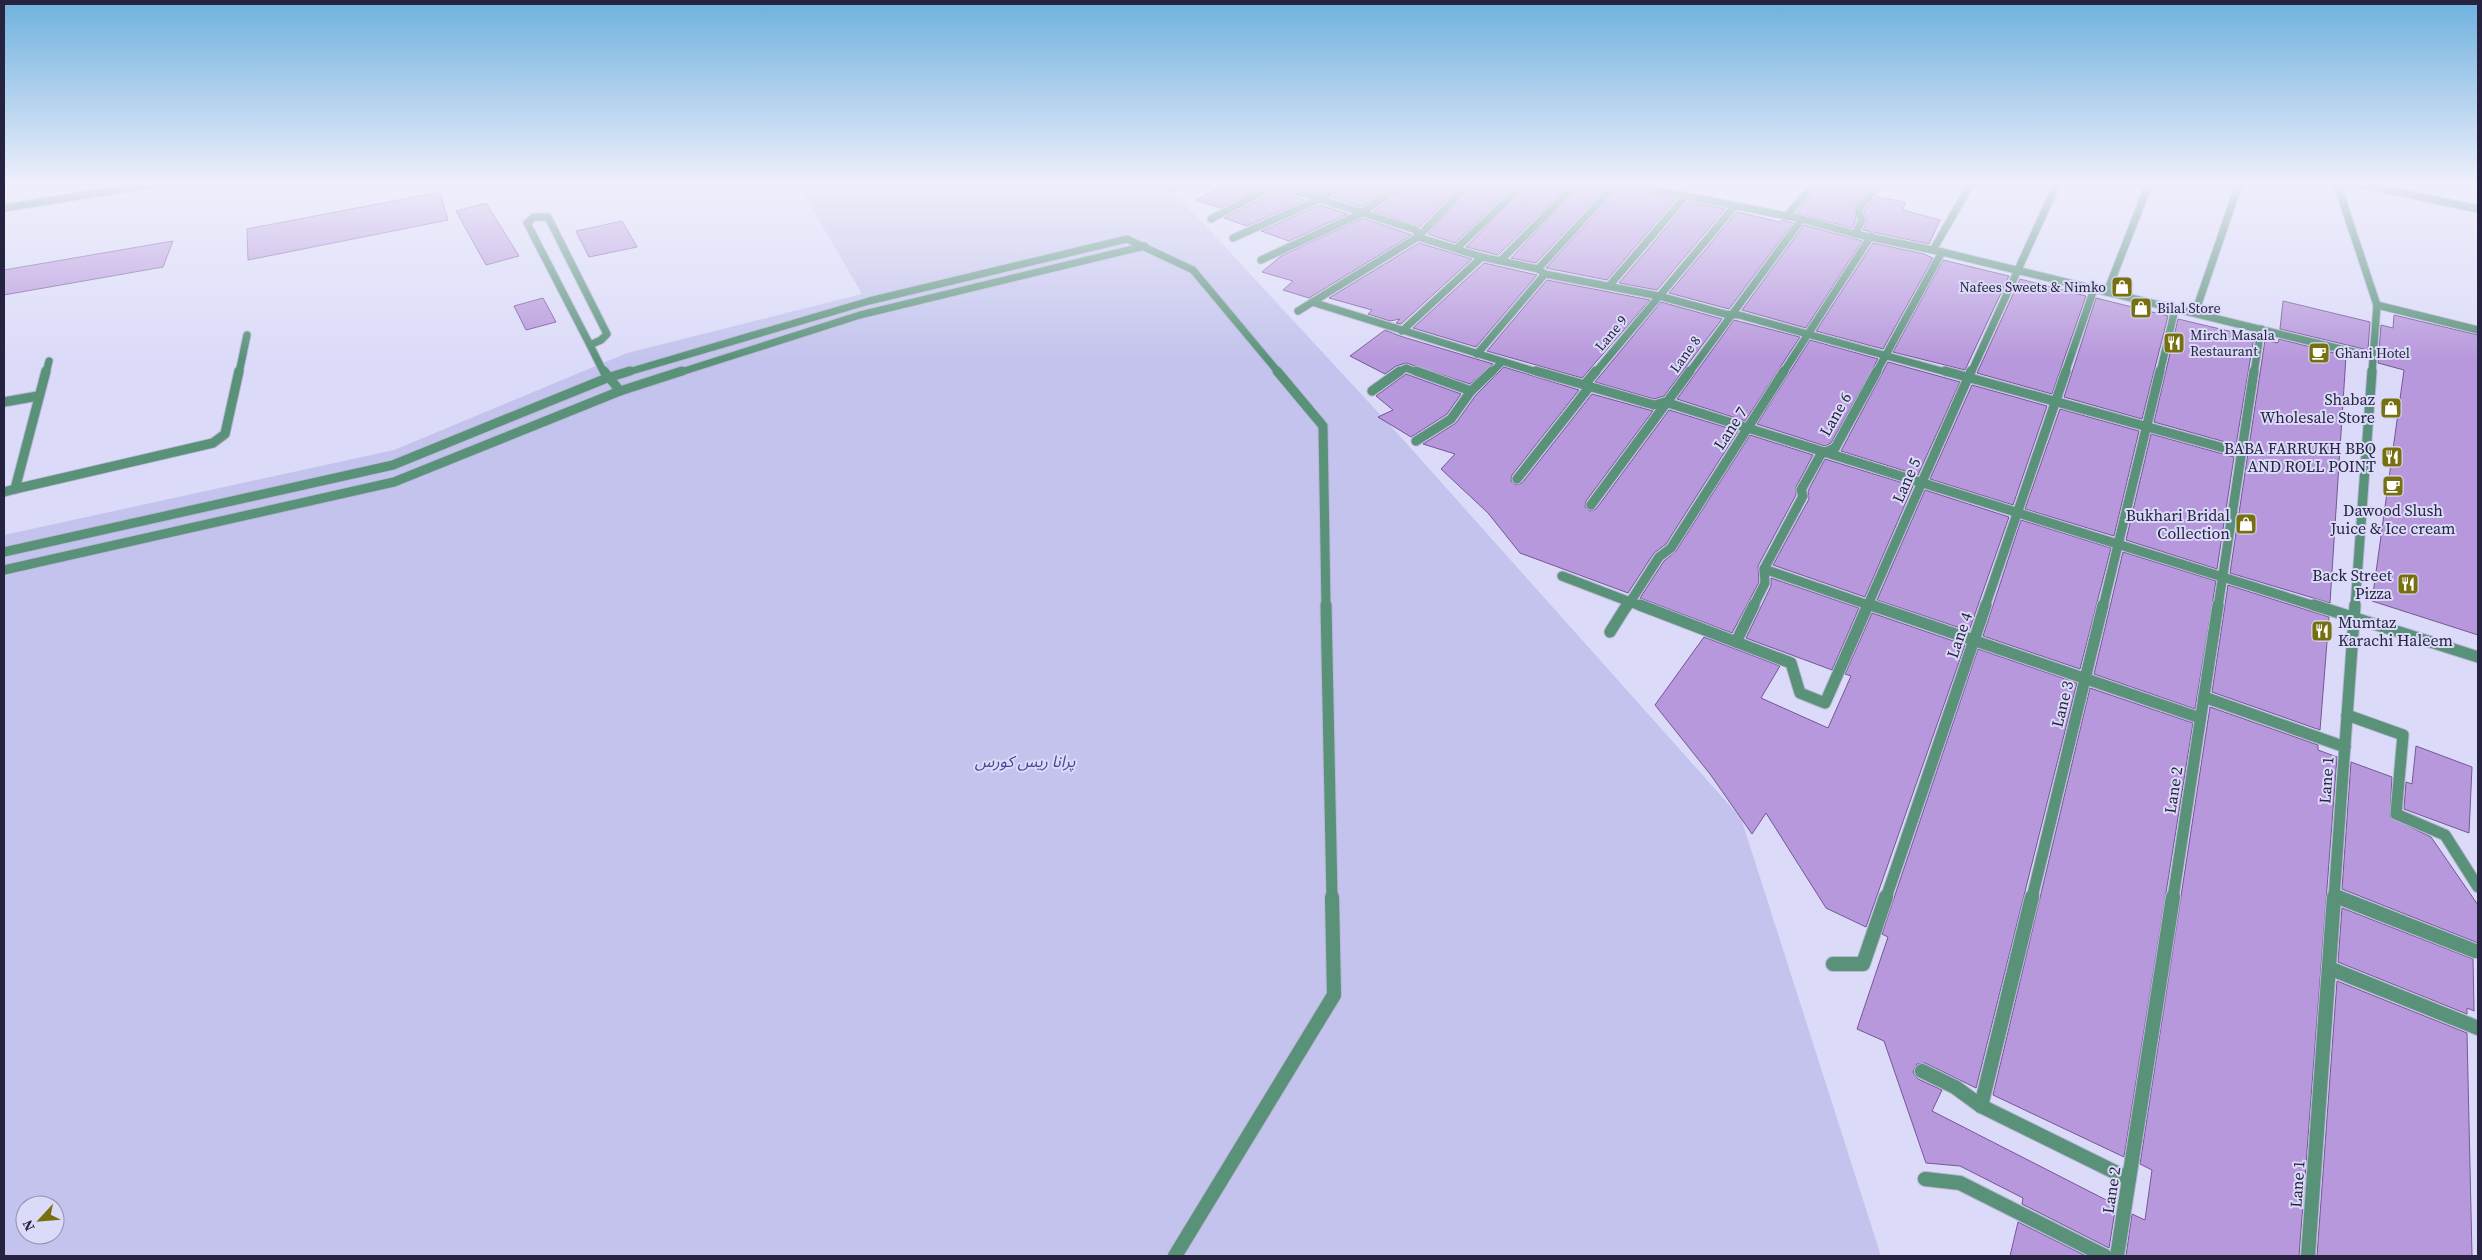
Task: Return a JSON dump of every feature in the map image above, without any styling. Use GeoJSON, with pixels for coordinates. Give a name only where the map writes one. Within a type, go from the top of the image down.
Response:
{"type":"FeatureCollection","features":[{"type":"Feature","properties":{"kind":"street"},"geometry":{"type":"LineString","coordinates":[[537,243],[607,378],[620,390]]}},
{"type":"Feature","properties":{"kind":"street"},"geometry":{"type":"LineString","coordinates":[[561,243],[607,334],[602,340],[589,345]]}},
{"type":"Feature","properties":{"kind":"street"},"geometry":{"type":"LineString","coordinates":[[4,552],[393,465],[607,378],[869,301],[1115,243]]}},
{"type":"Feature","properties":{"kind":"street"},"geometry":{"type":"LineString","coordinates":[[1135,243],[1193,270],[1323,426],[1334,995],[1175,1256]]}},
{"type":"Feature","properties":{"kind":"street"},"geometry":{"type":"LineString","coordinates":[[1261,260],[1298,243]]}},
{"type":"Feature","properties":{"kind":"street"},"geometry":{"type":"LineString","coordinates":[[1298,311],[1409,243]]}},
{"type":"Feature","properties":{"kind":"street"},"geometry":{"type":"LineString","coordinates":[[1439,243],[1482,257],[1538,269],[1545,274],[1659,296],[1733,314],[2242,453]]}},
{"type":"Feature","properties":{"kind":"street"},"geometry":{"type":"LineString","coordinates":[[1457,248],[1462,243]]}},
{"type":"Feature","properties":{"kind":"street"},"geometry":{"type":"LineString","coordinates":[[1501,260],[1518,243]]}},
{"type":"Feature","properties":{"kind":"street"},"geometry":{"type":"LineString","coordinates":[[1538,269],[1562,243]]}},
{"type":"Feature","properties":{"kind":"street"},"geometry":{"type":"LineString","coordinates":[[1609,286],[1646,243]]}},
{"type":"Feature","properties":{"kind":"street","name":"Lane 9"},"geometry":{"type":"LineString","coordinates":[[1517,479],[1587,390],[1585,384],[1703,243]]}},
{"type":"Feature","properties":{"kind":"street","name":"Lane 8"},"geometry":{"type":"LineString","coordinates":[[1591,505],[1727,318],[1733,314],[1785,243]]}},
{"type":"Feature","properties":{"kind":"street","name":"Lane 7"},"geometry":{"type":"LineString","coordinates":[[1610,632],[1659,557],[1671,548],[1867,243]]}},
{"type":"Feature","properties":{"kind":"street"},"geometry":{"type":"LineString","coordinates":[[1901,243],[2374,357]]}},
{"type":"Feature","properties":{"kind":"street"},"geometry":{"type":"LineString","coordinates":[[1933,250],[1937,243]]}},
{"type":"Feature","properties":{"kind":"street","name":"Lane 5"},"geometry":{"type":"LineString","coordinates":[[1736,642],[1791,663],[1800,693],[1825,703],[2029,243]]}},
{"type":"Feature","properties":{"kind":"street"},"geometry":{"type":"LineString","coordinates":[[2107,292],[2126,243]]}},
{"type":"Feature","properties":{"kind":"street"},"geometry":{"type":"LineString","coordinates":[[2195,313],[2219,243]]}},
{"type":"Feature","properties":{"kind":"street"},"geometry":{"type":"LineString","coordinates":[[2356,243],[2377,306],[2478,330]]}},
{"type":"Feature","properties":{"kind":"street"},"geometry":{"type":"LineString","coordinates":[[4,570],[394,482],[620,390],[860,315],[1145,246]]}},
{"type":"Feature","properties":{"kind":"street","name":"Lane 6"},"geometry":{"type":"LineString","coordinates":[[1736,642],[1765,583],[1764,569],[1803,496],[1802,490],[1820,454],[1835,448],[1942,252]]}},
{"type":"Feature","properties":{"kind":"street"},"geometry":{"type":"LineString","coordinates":[[1402,331],[1482,257]]}},
{"type":"Feature","properties":{"kind":"street"},"geometry":{"type":"LineString","coordinates":[[1477,354],[1545,274]]}},
{"type":"Feature","properties":{"kind":"street","name":"Lane 4"},"geometry":{"type":"LineString","coordinates":[[1833,964],[1863,964],[2094,289]]}},
{"type":"Feature","properties":{"kind":"street"},"geometry":{"type":"LineString","coordinates":[[1312,302],[1574,383],[1585,384],[1654,405],[1665,402],[1748,427],[2478,657]]}},
{"type":"Feature","properties":{"kind":"street","name":"Lane 1"},"geometry":{"type":"LineString","coordinates":[[2308,1256],[2377,306]]}},
{"type":"Feature","properties":{"kind":"street","name":"Lane 3"},"geometry":{"type":"LineString","coordinates":[[1981,1106],[2175,309]]}},
{"type":"Feature","properties":{"kind":"street","name":"Lane 2"},"geometry":{"type":"LineString","coordinates":[[2117,1256],[2261,329]]}},
{"type":"Feature","properties":{"kind":"street"},"geometry":{"type":"LineString","coordinates":[[4,492],[213,443],[225,434],[247,335]]}},
{"type":"Feature","properties":{"kind":"street"},"geometry":{"type":"LineString","coordinates":[[15,489],[38,396],[49,361]]}},
{"type":"Feature","properties":{"kind":"street"},"geometry":{"type":"LineString","coordinates":[[1416,441],[1451,419],[1471,391],[1502,362]]}},
{"type":"Feature","properties":{"kind":"street"},"geometry":{"type":"LineString","coordinates":[[1372,392],[1389,376],[1406,368],[1471,391]]}},
{"type":"Feature","properties":{"kind":"street"},"geometry":{"type":"LineString","coordinates":[[4,402],[38,396]]}},
{"type":"Feature","properties":{"kind":"street"},"geometry":{"type":"LineString","coordinates":[[1764,569],[2200,718]]}},
{"type":"Feature","properties":{"kind":"street"},"geometry":{"type":"LineString","coordinates":[[1562,576],[1736,642]]}},
{"type":"Feature","properties":{"kind":"street"},"geometry":{"type":"LineString","coordinates":[[2204,698],[2345,747]]}},
{"type":"Feature","properties":{"kind":"street"},"geometry":{"type":"LineString","coordinates":[[2347,715],[2403,735],[2396,814],[2445,835],[2478,887]]}},
{"type":"Feature","properties":{"kind":"street"},"geometry":{"type":"LineString","coordinates":[[2334,895],[2475,951]]}},
{"type":"Feature","properties":{"kind":"street"},"geometry":{"type":"LineString","coordinates":[[2329,968],[2478,1028]]}},
{"type":"Feature","properties":{"kind":"street"},"geometry":{"type":"LineString","coordinates":[[1922,1071],[1955,1087],[1981,1106],[2129,1178]]}},
{"type":"Feature","properties":{"kind":"street"},"geometry":{"type":"LineString","coordinates":[[1925,1180],[1960,1182],[2105,1256]]}},
{"type":"Feature","properties":{"kind":"green space","name":"پرانا ریس کورس"},"geometry":{"type":"Polygon","coordinates":[[[832,243],[1221,243],[1399,435],[1741,818],[1881,1256],[4,1256],[4,535],[394,450],[627,353],[862,294],[832,243]]]}},
{"type":"Feature","properties":{"kind":"building"},"geometry":{"type":"Polygon","coordinates":[[[163,243],[172,243],[163,267],[4,295],[4,270],[163,243]]]}},
{"type":"Feature","properties":{"kind":"building"},"geometry":{"type":"Polygon","coordinates":[[[247,243],[334,243],[248,260],[247,243]]]}},
{"type":"Feature","properties":{"kind":"building"},"geometry":{"type":"Polygon","coordinates":[[[474,243],[511,243],[519,256],[486,265],[474,243]]]}},
{"type":"Feature","properties":{"kind":"building"},"geometry":{"type":"Polygon","coordinates":[[[582,243],[635,243],[637,247],[589,257],[582,243]]]}},
{"type":"Feature","properties":{"kind":"building"},"geometry":{"type":"Polygon","coordinates":[[[1309,243],[1399,243],[1309,298],[1283,290],[1293,281],[1262,272],[1281,256],[1309,243]]]}},
{"type":"Feature","properties":{"kind":"building"},"geometry":{"type":"Polygon","coordinates":[[[1419,243],[1472,259],[1401,324],[1396,323],[1400,319],[1390,321],[1368,314],[1372,310],[1329,298],[1419,243]]]}},
{"type":"Feature","properties":{"kind":"building"},"geometry":{"type":"Polygon","coordinates":[[[1470,243],[1510,243],[1498,255],[1466,247],[1470,243]]]}},
{"type":"Feature","properties":{"kind":"building"},"geometry":{"type":"Polygon","coordinates":[[[1526,243],[1555,243],[1536,263],[1511,258],[1526,243]]]}},
{"type":"Feature","properties":{"kind":"building"},"geometry":{"type":"Polygon","coordinates":[[[1569,243],[1639,243],[1607,280],[1546,268],[1569,243]]]}},
{"type":"Feature","properties":{"kind":"building"},"geometry":{"type":"Polygon","coordinates":[[[1653,243],[1697,243],[1657,290],[1619,283],[1653,243]]]}},
{"type":"Feature","properties":{"kind":"building"},"geometry":{"type":"Polygon","coordinates":[[[1711,243],[1778,243],[1729,309],[1669,293],[1711,243]]]}},
{"type":"Feature","properties":{"kind":"building"},"geometry":{"type":"Polygon","coordinates":[[[1791,243],[1861,243],[1806,328],[1742,310],[1791,243]]]}},
{"type":"Feature","properties":{"kind":"building"},"geometry":{"type":"Polygon","coordinates":[[[1873,243],[1924,254],[1933,258],[1883,349],[1816,331],[1873,243]]]}},
{"type":"Feature","properties":{"kind":"building"},"geometry":{"type":"Polygon","coordinates":[[[1943,260],[2009,276],[1965,370],[1893,352],[1943,260]]]}},
{"type":"Feature","properties":{"kind":"building"},"geometry":{"type":"Polygon","coordinates":[[[1484,263],[1537,275],[1476,347],[1413,328],[1484,263]]]}},
{"type":"Feature","properties":{"kind":"building"},"geometry":{"type":"Polygon","coordinates":[[[2020,279],[2086,296],[2052,394],[1977,373],[2020,279]]]}},
{"type":"Feature","properties":{"kind":"building"},"geometry":{"type":"Polygon","coordinates":[[[1547,280],[1650,300],[1582,378],[1487,351],[1547,280]]]}},
{"type":"Feature","properties":{"kind":"building"},"geometry":{"type":"Polygon","coordinates":[[[543,298],[556,322],[526,330],[514,306],[543,298]]]}},
{"type":"Feature","properties":{"kind":"building"},"geometry":{"type":"Polygon","coordinates":[[[2096,298],[2168,316],[2142,419],[2064,397],[2096,298]]]}},
{"type":"Feature","properties":{"kind":"building"},"geometry":{"type":"Polygon","coordinates":[[[2283,301],[2370,322],[2368,350],[2280,329],[2283,301]]]}},
{"type":"Feature","properties":{"kind":"building"},"geometry":{"type":"Polygon","coordinates":[[[1661,302],[1722,319],[1664,396],[1654,399],[1595,382],[1661,302]]]}},
{"type":"Feature","properties":{"kind":"building"},"geometry":{"type":"Polygon","coordinates":[[[2394,315],[2478,335],[2478,635],[2372,601],[2404,370],[2378,363],[2381,325],[2393,328],[2394,315]]]}},
{"type":"Feature","properties":{"kind":"building"},"geometry":{"type":"Polygon","coordinates":[[[2178,319],[2254,337],[2236,445],[2154,422],[2178,319]]]}},
{"type":"Feature","properties":{"kind":"building"},"geometry":{"type":"Polygon","coordinates":[[[1734,320],[1800,337],[1745,421],[1677,399],[1734,320]]]}},
{"type":"Feature","properties":{"kind":"building"},"geometry":{"type":"Polygon","coordinates":[[[1385,330],[1493,364],[1470,384],[1406,363],[1396,366],[1385,374],[1350,356],[1385,330]]]}},
{"type":"Feature","properties":{"kind":"building"},"geometry":{"type":"Polygon","coordinates":[[[2279,339],[2346,356],[2330,603],[2230,573],[2265,340],[2278,343],[2279,339]]]}},
{"type":"Feature","properties":{"kind":"building"},"geometry":{"type":"Polygon","coordinates":[[[1810,340],[1878,359],[1831,443],[1825,446],[1757,424],[1810,340]]]}},
{"type":"Feature","properties":{"kind":"building"},"geometry":{"type":"Polygon","coordinates":[[[1888,362],[1960,382],[1918,475],[1841,451],[1888,362]]]}},
{"type":"Feature","properties":{"kind":"building"},"geometry":{"type":"Polygon","coordinates":[[[1504,367],[1579,390],[1512,475],[1511,481],[1516,485],[1522,483],[1592,394],[1653,411],[1586,501],[1585,507],[1590,511],[1596,509],[1669,410],[1738,431],[1666,544],[1654,553],[1628,593],[1520,553],[1488,513],[1441,469],[1455,454],[1423,444],[1456,423],[1476,395],[1504,367]]]}},
{"type":"Feature","properties":{"kind":"building"},"geometry":{"type":"Polygon","coordinates":[[[1406,374],[1461,394],[1447,414],[1411,437],[1378,417],[1393,410],[1376,396],[1406,374]]]}},
{"type":"Feature","properties":{"kind":"building"},"geometry":{"type":"Polygon","coordinates":[[[1972,385],[2047,406],[2013,505],[1930,479],[1972,385]]]}},
{"type":"Feature","properties":{"kind":"building"},"geometry":{"type":"Polygon","coordinates":[[[2060,409],[2139,431],[2114,536],[2025,509],[2060,409]]]}},
{"type":"Feature","properties":{"kind":"building"},"geometry":{"type":"Polygon","coordinates":[[[2151,434],[2234,457],[2217,569],[2126,540],[2151,434]]]}},
{"type":"Feature","properties":{"kind":"building"},"geometry":{"type":"Polygon","coordinates":[[[1750,435],[1813,455],[1796,487],[1796,495],[1758,566],[1759,582],[1732,633],[1640,598],[1664,561],[1676,551],[1750,435]]]}},
{"type":"Feature","properties":{"kind":"building"},"geometry":{"type":"Polygon","coordinates":[[[1825,459],[1913,486],[1865,597],[1773,565],[1809,499],[1808,491],[1825,459]]]}},
{"type":"Feature","properties":{"kind":"building"},"geometry":{"type":"Polygon","coordinates":[[[1925,490],[2009,517],[1969,631],[1877,600],[1925,490]]]}},
{"type":"Feature","properties":{"kind":"building"},"geometry":{"type":"Polygon","coordinates":[[[2021,520],[2111,548],[2080,669],[1983,636],[2021,520]]]}},
{"type":"Feature","properties":{"kind":"building"},"geometry":{"type":"Polygon","coordinates":[[[2123,552],[2216,581],[2195,709],[2094,674],[2123,552]]]}},
{"type":"Feature","properties":{"kind":"building"},"geometry":{"type":"Polygon","coordinates":[[[1771,578],[1859,608],[1832,670],[1746,638],[1771,586],[1771,578]]]}},
{"type":"Feature","properties":{"kind":"building"},"geometry":{"type":"Polygon","coordinates":[[[2228,585],[2329,617],[2320,730],[2212,692],[2228,585]]]}},
{"type":"Feature","properties":{"kind":"building"},"geometry":{"type":"Polygon","coordinates":[[[1872,613],[1965,645],[1866,927],[1826,908],[1766,813],[1752,834],[1710,774],[1655,705],[1704,637],[1780,666],[1761,698],[1828,728],[1851,676],[1845,674],[1872,613]]]}},
{"type":"Feature","properties":{"kind":"building"},"geometry":{"type":"Polygon","coordinates":[[[1978,649],[2077,683],[1976,1088],[1925,1063],[1917,1064],[1913,1072],[1918,1079],[1942,1090],[1932,1111],[2116,1205],[2109,1248],[2022,1204],[2023,1198],[1960,1166],[1926,1163],[1884,1041],[1857,1029],[1888,937],[1882,934],[1978,649]]]}},
{"type":"Feature","properties":{"kind":"building"},"geometry":{"type":"Polygon","coordinates":[[[2090,688],[2193,723],[2124,1157],[1993,1095],[2090,688]]]}},
{"type":"Feature","properties":{"kind":"building"},"geometry":{"type":"Polygon","coordinates":[[[2210,707],[2318,745],[2318,750],[2337,757],[2299,1256],[2126,1256],[2132,1214],[2145,1220],[2152,1170],[2140,1164],[2210,707]]]}},
{"type":"Feature","properties":{"kind":"building"},"geometry":{"type":"Polygon","coordinates":[[[2416,746],[2472,767],[2469,833],[2404,809],[2406,782],[2412,784],[2416,746]]]}},
{"type":"Feature","properties":{"kind":"building"},"geometry":{"type":"Polygon","coordinates":[[[2351,762],[2392,777],[2390,817],[2431,837],[2478,905],[2478,943],[2342,889],[2351,762]]]}},
{"type":"Feature","properties":{"kind":"building"},"geometry":{"type":"Polygon","coordinates":[[[2342,908],[2473,959],[2474,1011],[2467,1008],[2467,1014],[2338,962],[2342,908]]]}},
{"type":"Feature","properties":{"kind":"building"},"geometry":{"type":"Polygon","coordinates":[[[2337,981],[2467,1033],[2472,1256],[2317,1256],[2337,981]]]}},
{"type":"Feature","properties":{"kind":"building"},"geometry":{"type":"Polygon","coordinates":[[[2018,1222],[2086,1256],[2010,1256],[2018,1222]]]}},
{"type":"Feature","properties":{"kind":"place","name":"Nafees Sweets & Nimko"},"geometry":{"type":"Point","coordinates":[2122,287]}},
{"type":"Feature","properties":{"kind":"place","name":"Bilal Store"},"geometry":{"type":"Point","coordinates":[2141,308]}},
{"type":"Feature","properties":{"kind":"place","name":"Mirch Masala Restaurant"},"geometry":{"type":"Point","coordinates":[2174,343]}},
{"type":"Feature","properties":{"kind":"place","name":"Ghani Hotel"},"geometry":{"type":"Point","coordinates":[2319,353]}},
{"type":"Feature","properties":{"kind":"place","name":"Shabaz Wholesale Store"},"geometry":{"type":"Point","coordinates":[2391,408]}},
{"type":"Feature","properties":{"kind":"place","name":"BABA FARRUKH BBQ AND ROLL POINT"},"geometry":{"type":"Point","coordinates":[2392,457]}},
{"type":"Feature","properties":{"kind":"place","name":"Dawood Slush Juice & Ice cream"},"geometry":{"type":"Point","coordinates":[2393,486]}},
{"type":"Feature","properties":{"kind":"place","name":"Bukhari Bridal Collection"},"geometry":{"type":"Point","coordinates":[2246,524]}},
{"type":"Feature","properties":{"kind":"place","name":"Back Street Pizza"},"geometry":{"type":"Point","coordinates":[2408,584]}},
{"type":"Feature","properties":{"kind":"place","name":"Mumtaz Karachi Haleem"},"geometry":{"type":"Point","coordinates":[2322,631]}}]}
